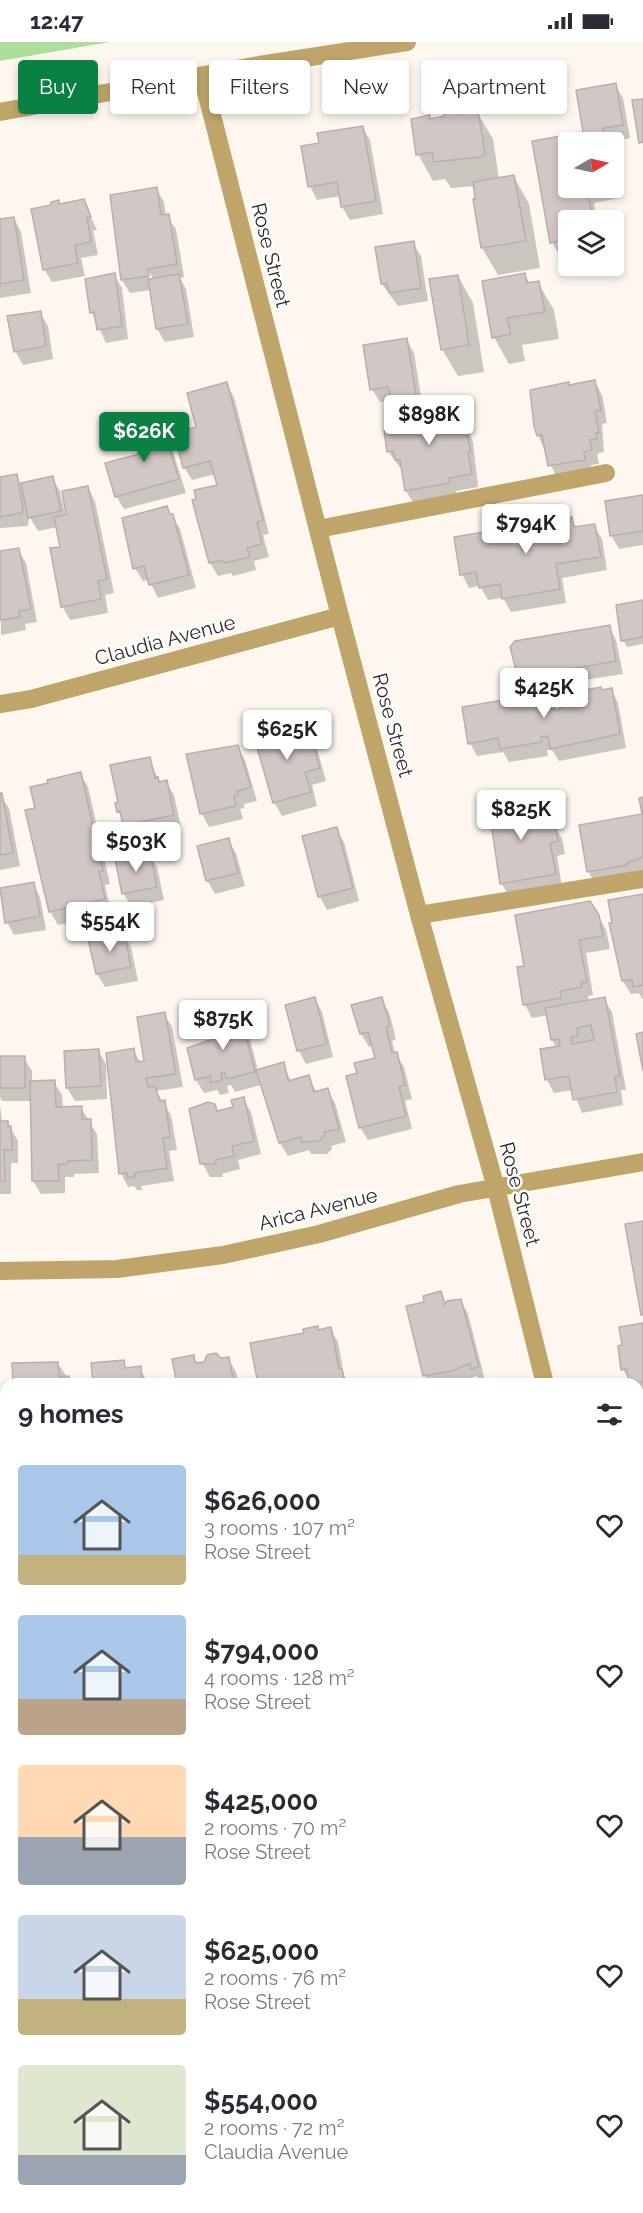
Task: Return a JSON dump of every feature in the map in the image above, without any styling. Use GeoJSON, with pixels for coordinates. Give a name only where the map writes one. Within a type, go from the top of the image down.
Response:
{"type":"FeatureCollection","features":[{"type":"Feature","properties":{"kind":"street"},"geometry":{"type":"LineString","coordinates":[[0,112],[202,75],[407,42]]}},
{"type":"Feature","properties":{"kind":"street","name":"Rose Street"},"geometry":{"type":"LineString","coordinates":[[202,75],[340,616],[419,915],[496,1188],[544,1378]]}},
{"type":"Feature","properties":{"kind":"street"},"geometry":{"type":"LineString","coordinates":[[318,529],[606,473]]}},
{"type":"Feature","properties":{"kind":"street","name":"Claudia Avenue"},"geometry":{"type":"LineString","coordinates":[[0,704],[31,699],[340,616]]}},
{"type":"Feature","properties":{"kind":"street"},"geometry":{"type":"LineString","coordinates":[[419,915],[643,879]]}},
{"type":"Feature","properties":{"kind":"street","name":"Arica Avenue"},"geometry":{"type":"LineString","coordinates":[[0,1271],[117,1269],[223,1255],[319,1234],[459,1194],[643,1162]]}},
{"type":"Feature","properties":{"kind":"green space"},"geometry":{"type":"Polygon","coordinates":[[[0,42],[110,42],[0,61],[0,42]]]}},
{"type":"Feature","properties":{"kind":"building"},"geometry":{"type":"Polygon","coordinates":[[[616,83],[623,125],[603,128],[604,132],[583,132],[576,90],[616,83]]]}},
{"type":"Feature","properties":{"kind":"building"},"geometry":{"type":"Polygon","coordinates":[[[643,99],[643,142],[639,143],[632,100],[643,99]]]}},
{"type":"Feature","properties":{"kind":"building"},"geometry":{"type":"Polygon","coordinates":[[[444,114],[478,114],[485,153],[480,157],[434,162],[432,152],[416,155],[411,119],[430,115],[430,119],[444,116],[444,114]]]}},
{"type":"Feature","properties":{"kind":"building"},"geometry":{"type":"Polygon","coordinates":[[[363,126],[376,201],[341,207],[337,182],[308,187],[301,146],[319,143],[317,133],[363,126]]]}},
{"type":"Feature","properties":{"kind":"building"},"geometry":{"type":"Polygon","coordinates":[[[558,136],[558,198],[589,198],[591,210],[558,210],[558,241],[550,243],[532,141],[558,136]]]}},
{"type":"Feature","properties":{"kind":"building"},"geometry":{"type":"Polygon","coordinates":[[[514,175],[526,241],[481,248],[473,199],[475,199],[473,182],[514,175]]]}},
{"type":"Feature","properties":{"kind":"building"},"geometry":{"type":"Polygon","coordinates":[[[157,187],[161,215],[169,214],[177,264],[148,269],[149,276],[121,280],[110,195],[157,187]]]}},
{"type":"Feature","properties":{"kind":"building"},"geometry":{"type":"Polygon","coordinates":[[[84,199],[91,217],[87,217],[91,242],[75,245],[78,263],[43,270],[31,209],[51,205],[51,202],[59,200],[59,204],[84,199]]]}},
{"type":"Feature","properties":{"kind":"building"},"geometry":{"type":"Polygon","coordinates":[[[14,217],[24,280],[0,284],[0,219],[14,217]]]}},
{"type":"Feature","properties":{"kind":"building"},"geometry":{"type":"Polygon","coordinates":[[[414,241],[421,288],[389,293],[387,283],[381,284],[375,247],[414,241]]]}},
{"type":"Feature","properties":{"kind":"building"},"geometry":{"type":"Polygon","coordinates":[[[115,273],[122,326],[97,330],[94,312],[90,313],[85,279],[115,273]]]}},
{"type":"Feature","properties":{"kind":"building"},"geometry":{"type":"Polygon","coordinates":[[[525,273],[527,283],[539,281],[545,312],[507,318],[511,334],[492,338],[482,281],[525,273]]]}},
{"type":"Feature","properties":{"kind":"building"},"geometry":{"type":"Polygon","coordinates":[[[179,274],[188,324],[156,329],[148,279],[179,274]]]}},
{"type":"Feature","properties":{"kind":"building"},"geometry":{"type":"Polygon","coordinates":[[[458,275],[469,345],[441,350],[429,279],[458,275]]]}},
{"type":"Feature","properties":{"kind":"building"},"geometry":{"type":"Polygon","coordinates":[[[41,311],[46,346],[14,352],[7,316],[41,311]]]}},
{"type":"Feature","properties":{"kind":"building"},"geometry":{"type":"Polygon","coordinates":[[[407,338],[416,396],[401,398],[402,403],[393,404],[388,387],[370,390],[363,345],[407,338]]]}},
{"type":"Feature","properties":{"kind":"building"},"geometry":{"type":"Polygon","coordinates":[[[595,380],[601,410],[595,411],[599,433],[596,433],[597,439],[590,440],[592,450],[584,452],[585,460],[548,466],[542,435],[537,436],[534,426],[530,390],[569,382],[569,385],[595,380]]]}},
{"type":"Feature","properties":{"kind":"building"},"geometry":{"type":"Polygon","coordinates":[[[227,382],[263,520],[257,522],[262,544],[247,548],[250,557],[224,563],[223,560],[209,563],[192,500],[196,499],[194,490],[217,485],[210,461],[183,468],[174,433],[196,427],[187,393],[227,382]]]}},
{"type":"Feature","properties":{"kind":"building"},"geometry":{"type":"Polygon","coordinates":[[[441,404],[442,409],[460,406],[471,452],[468,452],[472,474],[449,478],[450,483],[405,491],[400,460],[395,460],[393,451],[387,452],[384,431],[389,430],[387,415],[441,404]]]}},
{"type":"Feature","properties":{"kind":"building"},"geometry":{"type":"Polygon","coordinates":[[[161,421],[179,479],[115,497],[105,463],[139,454],[132,429],[161,421]]]}},
{"type":"Feature","properties":{"kind":"building"},"geometry":{"type":"Polygon","coordinates":[[[17,474],[23,510],[21,513],[0,517],[0,477],[17,474]]]}},
{"type":"Feature","properties":{"kind":"building"},"geometry":{"type":"Polygon","coordinates":[[[53,476],[61,511],[28,518],[21,483],[53,476]]]}},
{"type":"Feature","properties":{"kind":"building"},"geometry":{"type":"Polygon","coordinates":[[[88,486],[107,579],[98,581],[101,599],[61,607],[50,548],[60,547],[54,517],[66,515],[62,491],[88,486]]]}},
{"type":"Feature","properties":{"kind":"building"},"geometry":{"type":"Polygon","coordinates":[[[643,495],[643,531],[610,536],[605,501],[643,495]]]}},
{"type":"Feature","properties":{"kind":"building"},"geometry":{"type":"Polygon","coordinates":[[[167,506],[170,514],[173,514],[189,575],[149,585],[144,566],[133,569],[122,518],[167,506]]]}},
{"type":"Feature","properties":{"kind":"building"},"geometry":{"type":"Polygon","coordinates":[[[572,517],[574,527],[595,524],[601,557],[556,564],[560,589],[502,599],[500,584],[479,588],[476,572],[460,575],[454,537],[572,517]]]}},
{"type":"Feature","properties":{"kind":"building"},"geometry":{"type":"Polygon","coordinates":[[[19,548],[31,609],[19,611],[20,617],[0,620],[0,551],[19,548]]]}},
{"type":"Feature","properties":{"kind":"building"},"geometry":{"type":"Polygon","coordinates":[[[643,600],[643,637],[621,641],[616,605],[643,600]]]}},
{"type":"Feature","properties":{"kind":"building"},"geometry":{"type":"Polygon","coordinates":[[[610,625],[616,661],[542,674],[544,687],[517,692],[514,678],[518,678],[510,647],[515,641],[610,625]]]}},
{"type":"Feature","properties":{"kind":"building"},"geometry":{"type":"Polygon","coordinates":[[[601,687],[602,690],[612,688],[620,734],[550,749],[548,736],[541,737],[542,742],[500,749],[498,738],[468,744],[462,707],[549,692],[552,710],[560,709],[558,695],[601,687]]]}},
{"type":"Feature","properties":{"kind":"building"},"geometry":{"type":"Polygon","coordinates":[[[307,723],[320,768],[305,772],[311,792],[273,803],[254,737],[307,723]]]}},
{"type":"Feature","properties":{"kind":"building"},"geometry":{"type":"Polygon","coordinates":[[[238,745],[251,787],[237,791],[238,795],[234,796],[236,806],[200,814],[186,754],[238,745]]]}},
{"type":"Feature","properties":{"kind":"building"},"geometry":{"type":"Polygon","coordinates":[[[150,757],[155,778],[158,777],[159,782],[167,780],[174,815],[123,826],[120,811],[117,812],[115,803],[118,802],[110,765],[150,757]]]}},
{"type":"Feature","properties":{"kind":"building"},"geometry":{"type":"Polygon","coordinates":[[[81,772],[103,871],[99,871],[105,899],[49,912],[25,810],[35,808],[30,787],[48,783],[47,780],[81,772]]]}},
{"type":"Feature","properties":{"kind":"building"},"geometry":{"type":"Polygon","coordinates":[[[0,793],[2,793],[13,853],[0,855],[0,793]]]}},
{"type":"Feature","properties":{"kind":"building"},"geometry":{"type":"Polygon","coordinates":[[[523,797],[526,814],[544,811],[547,825],[555,823],[558,841],[550,843],[556,874],[500,884],[488,803],[523,797]]]}},
{"type":"Feature","properties":{"kind":"building"},"geometry":{"type":"Polygon","coordinates":[[[643,797],[643,857],[627,865],[587,872],[579,825],[642,814],[639,798],[643,797]]]}},
{"type":"Feature","properties":{"kind":"building"},"geometry":{"type":"Polygon","coordinates":[[[337,827],[353,888],[318,897],[302,836],[337,827]]]}},
{"type":"Feature","properties":{"kind":"building"},"geometry":{"type":"Polygon","coordinates":[[[229,838],[238,873],[206,881],[197,846],[229,838]]]}},
{"type":"Feature","properties":{"kind":"building"},"geometry":{"type":"Polygon","coordinates":[[[150,852],[157,887],[122,894],[115,859],[150,852]]]}},
{"type":"Feature","properties":{"kind":"building"},"geometry":{"type":"Polygon","coordinates":[[[34,882],[40,916],[5,923],[0,888],[34,882]]]}},
{"type":"Feature","properties":{"kind":"building"},"geometry":{"type":"Polygon","coordinates":[[[643,894],[643,985],[633,987],[632,980],[622,981],[609,923],[612,923],[608,900],[643,894]]]}},
{"type":"Feature","properties":{"kind":"building"},"geometry":{"type":"Polygon","coordinates":[[[590,901],[599,915],[603,936],[579,940],[587,982],[581,982],[582,987],[560,991],[561,998],[523,1005],[517,967],[524,966],[515,915],[590,901]]]}},
{"type":"Feature","properties":{"kind":"building"},"geometry":{"type":"Polygon","coordinates":[[[124,932],[131,967],[96,974],[88,939],[124,932]]]}},
{"type":"Feature","properties":{"kind":"building"},"geometry":{"type":"Polygon","coordinates":[[[315,997],[327,1044],[297,1051],[285,1005],[315,997]]]}},
{"type":"Feature","properties":{"kind":"building"},"geometry":{"type":"Polygon","coordinates":[[[382,997],[390,1026],[386,1027],[392,1053],[397,1052],[405,1085],[399,1087],[406,1116],[359,1128],[346,1076],[357,1073],[354,1063],[375,1058],[368,1032],[360,1034],[351,1005],[382,997]]]}},
{"type":"Feature","properties":{"kind":"building"},"geometry":{"type":"Polygon","coordinates":[[[605,997],[620,1076],[615,1077],[617,1092],[573,1100],[569,1076],[545,1080],[540,1049],[560,1046],[559,1039],[551,1040],[545,1008],[605,997]],[[591,1025],[577,1028],[578,1036],[571,1037],[572,1044],[594,1040],[591,1025]]]}},
{"type":"Feature","properties":{"kind":"building"},"geometry":{"type":"Polygon","coordinates":[[[165,1012],[176,1074],[146,1078],[148,1087],[155,1086],[160,1101],[165,1100],[170,1137],[163,1138],[167,1168],[134,1173],[135,1176],[128,1178],[127,1173],[119,1174],[106,1053],[134,1048],[136,1062],[144,1061],[137,1017],[165,1012]]]}},
{"type":"Feature","properties":{"kind":"building"},"geometry":{"type":"Polygon","coordinates":[[[240,1012],[255,1072],[226,1079],[225,1072],[221,1073],[222,1080],[211,1083],[210,1076],[195,1080],[187,1048],[216,1038],[212,1019],[240,1012]]]}},
{"type":"Feature","properties":{"kind":"building"},"geometry":{"type":"Polygon","coordinates":[[[643,1032],[643,1071],[636,1034],[643,1032]]]}},
{"type":"Feature","properties":{"kind":"building"},"geometry":{"type":"Polygon","coordinates":[[[99,1049],[101,1086],[66,1088],[64,1051],[99,1049]]]}},
{"type":"Feature","properties":{"kind":"building"},"geometry":{"type":"Polygon","coordinates":[[[0,1056],[25,1056],[25,1088],[0,1088],[0,1056]]]}},
{"type":"Feature","properties":{"kind":"building"},"geometry":{"type":"Polygon","coordinates":[[[284,1062],[288,1081],[309,1075],[314,1092],[328,1088],[339,1129],[324,1132],[325,1135],[319,1141],[302,1142],[301,1137],[279,1143],[256,1070],[284,1062]]]}},
{"type":"Feature","properties":{"kind":"building"},"geometry":{"type":"Polygon","coordinates":[[[55,1080],[56,1107],[82,1106],[82,1119],[91,1119],[92,1160],[68,1161],[67,1164],[58,1164],[59,1181],[32,1181],[30,1081],[55,1080]]]}},
{"type":"Feature","properties":{"kind":"building"},"geometry":{"type":"Polygon","coordinates":[[[244,1097],[254,1141],[232,1146],[234,1156],[215,1160],[216,1164],[200,1164],[189,1109],[208,1102],[215,1104],[217,1111],[233,1107],[231,1100],[244,1097]]]}},
{"type":"Feature","properties":{"kind":"building"},"geometry":{"type":"Polygon","coordinates":[[[0,1121],[8,1121],[8,1126],[11,1126],[12,1150],[4,1150],[5,1181],[0,1181],[0,1121]]]}},
{"type":"Feature","properties":{"kind":"building"},"geometry":{"type":"Polygon","coordinates":[[[643,1221],[643,1315],[641,1315],[625,1224],[643,1221]]]}},
{"type":"Feature","properties":{"kind":"building"},"geometry":{"type":"Polygon","coordinates":[[[441,1291],[445,1305],[447,1301],[461,1299],[479,1367],[471,1369],[470,1363],[452,1371],[423,1376],[406,1306],[424,1302],[423,1296],[441,1291]]]}},
{"type":"Feature","properties":{"kind":"building"},"geometry":{"type":"Polygon","coordinates":[[[643,1323],[643,1378],[628,1378],[626,1369],[621,1370],[618,1346],[622,1345],[619,1327],[643,1323]]]}},
{"type":"Feature","properties":{"kind":"building"},"geometry":{"type":"Polygon","coordinates":[[[318,1326],[318,1330],[331,1327],[339,1369],[342,1369],[344,1378],[257,1378],[250,1343],[304,1333],[303,1329],[318,1326]]]}},
{"type":"Feature","properties":{"kind":"building"},"geometry":{"type":"Polygon","coordinates":[[[216,1353],[221,1358],[229,1357],[233,1378],[176,1378],[172,1359],[194,1355],[195,1363],[204,1362],[207,1355],[216,1353]]]}},
{"type":"Feature","properties":{"kind":"building"},"geometry":{"type":"Polygon","coordinates":[[[124,1360],[125,1368],[141,1366],[142,1378],[92,1378],[91,1363],[124,1360]]]}},
{"type":"Feature","properties":{"kind":"building"},"geometry":{"type":"Polygon","coordinates":[[[58,1362],[59,1377],[69,1376],[69,1378],[13,1378],[12,1363],[58,1362]]]}}]}
